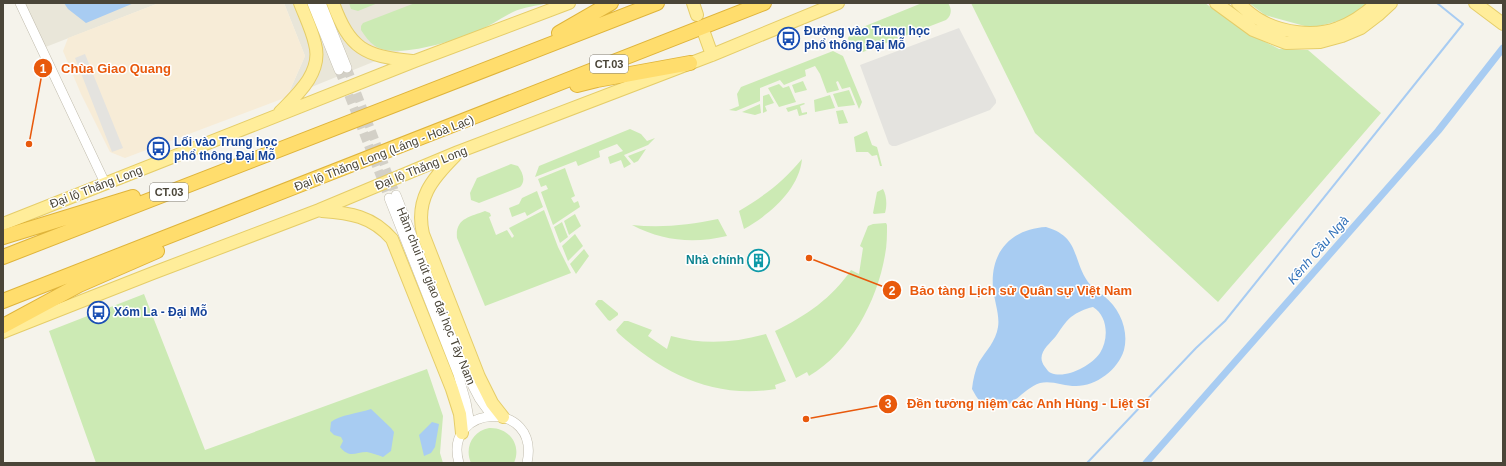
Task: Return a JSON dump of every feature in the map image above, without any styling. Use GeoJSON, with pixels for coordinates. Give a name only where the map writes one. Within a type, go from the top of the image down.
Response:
{"type":"FeatureCollection","features":[{"type":"Feature","properties":{"kind":"highway"},"geometry":{"type":"LineString","coordinates":[[398,104],[434,83],[563,32],[611,3]]}},
{"type":"Feature","properties":{"kind":"highway","name":"CT.03"},"geometry":{"type":"LineString","coordinates":[[3,257],[657,3]]}},
{"type":"Feature","properties":{"kind":"highway","name":"Đại lộ Thăng Long (Láng - Hoà Lạc)"},"geometry":{"type":"LineString","coordinates":[[3,301],[454,126],[764,3]]}},
{"type":"Feature","properties":{"kind":"highway"},"geometry":{"type":"LineString","coordinates":[[454,126],[502,113],[556,90],[597,80],[690,63]]}},
{"type":"Feature","properties":{"kind":"highway"},"geometry":{"type":"LineString","coordinates":[[3,237],[130,198],[256,153],[336,128]]}},
{"type":"Feature","properties":{"kind":"highway"},"geometry":{"type":"LineString","coordinates":[[3,326],[79,285],[211,226],[287,197],[330,174]]}},
{"type":"Feature","properties":{"kind":"main road"},"geometry":{"type":"LineString","coordinates":[[276,116],[301,91],[314,69],[316,45],[300,3]]}},
{"type":"Feature","properties":{"kind":"main road"},"geometry":{"type":"LineString","coordinates":[[333,3],[345,32],[364,50],[391,59],[415,61]]}},
{"type":"Feature","properties":{"kind":"main road","name":"Đại lộ Thăng Long"},"geometry":{"type":"LineString","coordinates":[[6,223],[415,61],[569,3]]}},
{"type":"Feature","properties":{"kind":"main road"},"geometry":{"type":"LineString","coordinates":[[693,3],[697,15]]}},
{"type":"Feature","properties":{"kind":"main road","name":"Đại lộ Thăng Long"},"geometry":{"type":"LineString","coordinates":[[3,332],[319,210],[458,152],[712,55],[838,3]]}},
{"type":"Feature","properties":{"kind":"main road"},"geometry":{"type":"LineString","coordinates":[[1216,3],[1253,30],[1286,42],[1320,42],[1342,36],[1361,28],[1391,3]]}},
{"type":"Feature","properties":{"kind":"main road"},"geometry":{"type":"LineString","coordinates":[[1238,3],[1260,20],[1278,27],[1295,31],[1318,33],[1338,28],[1354,21],[1377,3]]}},
{"type":"Feature","properties":{"kind":"main road"},"geometry":{"type":"LineString","coordinates":[[1475,3],[1503,24]]}},
{"type":"Feature","properties":{"kind":"main road"},"geometry":{"type":"LineString","coordinates":[[703,30],[712,55]]}},
{"type":"Feature","properties":{"kind":"main road"},"geometry":{"type":"LineString","coordinates":[[458,152],[441,170],[426,190],[421,209],[421,226],[479,377],[498,416]]}},
{"type":"Feature","properties":{"kind":"main road"},"geometry":{"type":"LineString","coordinates":[[319,210],[356,215],[381,227],[392,239],[398,251],[466,428]]}},
{"type":"Feature","properties":{"kind":"street"},"geometry":{"type":"LineString","coordinates":[[20,3],[105,183]]}},
{"type":"Feature","properties":{"kind":"street"},"geometry":{"type":"LineString","coordinates":[[312,3],[343,69],[321,3]]}},
{"type":"Feature","properties":{"kind":"street","name":"Hầm chui nút giao đại học Tây Nam"},"geometry":{"type":"LineString","coordinates":[[466,428],[465,398],[458,374],[393,196],[467,375],[479,398],[498,416],[514,422],[523,431],[528,442],[529,453],[527,463]]}},
{"type":"Feature","properties":{"kind":"street"},"geometry":{"type":"LineString","coordinates":[[459,463],[457,456],[458,444],[466,428],[480,418],[498,416]]}},
{"type":"Feature","properties":{"kind":"shaded area"},"geometry":{"type":"Polygon","coordinates":[[[24,3],[159,3],[43,48],[24,3]]]}},
{"type":"Feature","properties":{"kind":"shaded area"},"geometry":{"type":"Polygon","coordinates":[[[159,3],[284,3],[305,56],[287,97],[125,158],[110,152],[81,94],[63,51],[68,38],[159,3]]]}},
{"type":"Feature","properties":{"kind":"shaded area"},"geometry":{"type":"Polygon","coordinates":[[[284,3],[518,3],[287,97],[305,56],[284,3]]]}},
{"type":"Feature","properties":{"kind":"shaded area"},"geometry":{"type":"Polygon","coordinates":[[[959,28],[996,100],[996,103],[990,110],[896,146],[892,146],[889,144],[860,65],[959,28]]]}},
{"type":"Feature","properties":{"kind":"shaded area"},"geometry":{"type":"Polygon","coordinates":[[[85,54],[123,148],[112,152],[75,58],[85,54]]]}},
{"type":"Feature","properties":{"kind":"green space"},"geometry":{"type":"Polygon","coordinates":[[[349,3],[378,3],[358,11],[351,9],[349,3]]]}},
{"type":"Feature","properties":{"kind":"green space"},"geometry":{"type":"Polygon","coordinates":[[[415,3],[548,3],[517,10],[468,35],[411,50],[385,50],[375,46],[369,41],[361,30],[363,23],[415,3]]]}},
{"type":"Feature","properties":{"kind":"green space"},"geometry":{"type":"Polygon","coordinates":[[[922,3],[948,3],[951,10],[950,14],[946,20],[863,52],[857,52],[851,47],[848,38],[853,31],[922,3]]]}},
{"type":"Feature","properties":{"kind":"green space"},"geometry":{"type":"Polygon","coordinates":[[[971,3],[1205,3],[1244,31],[1279,49],[1308,50],[1381,113],[1218,302],[1035,133],[971,3]]]}},
{"type":"Feature","properties":{"kind":"green space"},"geometry":{"type":"Polygon","coordinates":[[[1249,3],[1369,3],[1349,18],[1312,28],[1265,15],[1249,3]]]}},
{"type":"Feature","properties":{"kind":"green space"},"geometry":{"type":"Polygon","coordinates":[[[833,51],[843,56],[862,102],[859,109],[850,87],[842,89],[838,81],[836,82],[839,90],[827,93],[820,74],[815,66],[805,70],[806,76],[784,85],[780,80],[760,88],[760,101],[736,111],[729,110],[739,106],[737,94],[741,87],[833,51]]]}},
{"type":"Feature","properties":{"kind":"green space"},"geometry":{"type":"Polygon","coordinates":[[[803,81],[807,90],[795,93],[792,85],[803,81]]]}},
{"type":"Feature","properties":{"kind":"green space"},"geometry":{"type":"Polygon","coordinates":[[[779,84],[783,88],[789,86],[796,102],[779,107],[768,88],[779,84]]]}},
{"type":"Feature","properties":{"kind":"green space"},"geometry":{"type":"Polygon","coordinates":[[[849,90],[855,105],[838,107],[833,94],[849,90]]]}},
{"type":"Feature","properties":{"kind":"green space"},"geometry":{"type":"Polygon","coordinates":[[[769,94],[774,103],[765,106],[767,111],[763,113],[763,96],[769,94]]]}},
{"type":"Feature","properties":{"kind":"green space"},"geometry":{"type":"Polygon","coordinates":[[[830,95],[835,108],[815,112],[814,100],[830,95]]]}},
{"type":"Feature","properties":{"kind":"green space"},"geometry":{"type":"Polygon","coordinates":[[[760,104],[761,113],[755,115],[742,112],[760,104]]]}},
{"type":"Feature","properties":{"kind":"green space"},"geometry":{"type":"Polygon","coordinates":[[[805,104],[800,106],[802,113],[807,112],[807,114],[799,116],[797,109],[788,112],[786,108],[805,104]]]}},
{"type":"Feature","properties":{"kind":"green space"},"geometry":{"type":"Polygon","coordinates":[[[843,110],[848,123],[839,124],[836,111],[843,110]]]}},
{"type":"Feature","properties":{"kind":"green space"},"geometry":{"type":"Polygon","coordinates":[[[630,129],[641,134],[647,141],[655,138],[648,145],[624,155],[631,164],[624,168],[621,160],[610,164],[608,157],[623,151],[617,144],[599,151],[600,157],[578,166],[576,161],[535,177],[539,166],[630,129]]]}},
{"type":"Feature","properties":{"kind":"green space"},"geometry":{"type":"Polygon","coordinates":[[[867,131],[872,145],[877,147],[882,166],[880,166],[877,155],[872,156],[868,152],[856,152],[854,137],[867,131]]]}},
{"type":"Feature","properties":{"kind":"green space"},"geometry":{"type":"Polygon","coordinates":[[[646,149],[638,161],[634,163],[628,156],[646,149]]]}},
{"type":"Feature","properties":{"kind":"green space"},"geometry":{"type":"Polygon","coordinates":[[[802,159],[800,170],[789,191],[773,209],[744,229],[739,211],[773,188],[788,175],[802,159]]]}},
{"type":"Feature","properties":{"kind":"green space"},"geometry":{"type":"Polygon","coordinates":[[[511,164],[518,166],[521,171],[523,182],[520,187],[479,203],[471,200],[470,193],[477,178],[511,164]]]}},
{"type":"Feature","properties":{"kind":"green space"},"geometry":{"type":"Polygon","coordinates":[[[565,168],[575,196],[571,198],[574,203],[578,201],[580,207],[553,225],[541,192],[548,189],[546,185],[541,187],[538,179],[565,168]]]}},
{"type":"Feature","properties":{"kind":"green space"},"geometry":{"type":"Polygon","coordinates":[[[883,189],[886,201],[885,213],[874,214],[877,192],[883,189]]]}},
{"type":"Feature","properties":{"kind":"green space"},"geometry":{"type":"Polygon","coordinates":[[[537,191],[543,207],[527,216],[525,212],[512,217],[509,208],[519,204],[522,198],[537,191]]]}},
{"type":"Feature","properties":{"kind":"green space"},"geometry":{"type":"Polygon","coordinates":[[[544,210],[558,247],[571,273],[485,306],[457,238],[458,226],[465,219],[485,211],[490,213],[491,216],[489,217],[496,235],[507,230],[512,238],[514,236],[509,228],[544,210]]]}},
{"type":"Feature","properties":{"kind":"green space"},"geometry":{"type":"Polygon","coordinates":[[[575,214],[581,226],[569,235],[564,221],[575,214]]]}},
{"type":"Feature","properties":{"kind":"green space"},"geometry":{"type":"Polygon","coordinates":[[[718,219],[727,236],[702,240],[678,240],[667,238],[655,235],[632,225],[675,225],[718,219]]]}},
{"type":"Feature","properties":{"kind":"green space"},"geometry":{"type":"Polygon","coordinates":[[[562,222],[568,237],[560,243],[554,227],[562,222]]]}},
{"type":"Feature","properties":{"kind":"green space"},"geometry":{"type":"Polygon","coordinates":[[[886,223],[886,248],[881,273],[876,290],[859,324],[849,340],[824,366],[809,376],[807,372],[796,378],[775,331],[797,319],[827,298],[851,270],[859,274],[863,248],[860,246],[868,226],[886,223]]]}},
{"type":"Feature","properties":{"kind":"green space"},"geometry":{"type":"Polygon","coordinates":[[[575,234],[583,246],[568,261],[562,246],[575,234]]]}},
{"type":"Feature","properties":{"kind":"green space"},"geometry":{"type":"Polygon","coordinates":[[[584,249],[589,256],[576,274],[570,264],[584,249]]]}},
{"type":"Feature","properties":{"kind":"green space"},"geometry":{"type":"Polygon","coordinates":[[[144,294],[205,450],[427,369],[443,416],[440,453],[443,463],[96,463],[49,331],[144,294]]]}},
{"type":"Feature","properties":{"kind":"green space"},"geometry":{"type":"Polygon","coordinates":[[[598,300],[602,300],[618,313],[618,315],[610,321],[608,320],[595,304],[598,300]]]}},
{"type":"Feature","properties":{"kind":"green space"},"geometry":{"type":"Polygon","coordinates":[[[624,321],[628,321],[652,330],[648,336],[667,349],[671,336],[695,341],[718,342],[766,334],[786,381],[775,385],[776,389],[753,391],[731,390],[710,386],[691,380],[672,371],[635,348],[616,330],[624,321]]]}},
{"type":"Feature","properties":{"kind":"green space"},"geometry":{"type":"Polygon","coordinates":[[[489,428],[496,428],[508,434],[512,438],[516,450],[514,463],[471,463],[469,457],[469,446],[471,441],[478,432],[489,428]]]}},
{"type":"Feature","properties":{"kind":"water"},"geometry":{"type":"Polygon","coordinates":[[[64,3],[134,3],[86,23],[68,9],[64,3]]]}},
{"type":"Feature","properties":{"kind":"water"},"geometry":{"type":"Polygon","coordinates":[[[1046,227],[1057,231],[1070,243],[1088,282],[1110,301],[1119,314],[1122,320],[1125,335],[1124,350],[1117,364],[1105,376],[1098,380],[1076,386],[1049,382],[1040,383],[1006,406],[993,408],[980,402],[972,389],[974,375],[979,362],[993,341],[998,327],[993,288],[995,264],[999,253],[1005,245],[1023,232],[1046,227]],[[1093,307],[1079,312],[1071,317],[1047,346],[1042,354],[1042,362],[1049,372],[1057,374],[1071,373],[1084,367],[1096,358],[1103,347],[1106,335],[1106,328],[1102,316],[1093,307]]]}},
{"type":"Feature","properties":{"kind":"water"},"geometry":{"type":"Polygon","coordinates":[[[371,409],[394,432],[391,451],[383,457],[367,452],[353,454],[347,453],[340,447],[343,441],[341,437],[334,435],[330,431],[331,422],[344,416],[371,409]]]}},
{"type":"Feature","properties":{"kind":"water"},"geometry":{"type":"Polygon","coordinates":[[[432,422],[439,424],[435,447],[431,453],[424,456],[419,435],[432,422]]]}},
{"type":"Feature","properties":{"kind":"waterway"},"geometry":{"type":"LineString","coordinates":[[1087,463],[1196,348],[1225,321],[1463,24],[1437,3]]}},
{"type":"Feature","properties":{"kind":"waterway","name":"Kênh Cầu Ngà"},"geometry":{"type":"LineString","coordinates":[[1146,463],[1438,131],[1503,48]]}},
{"type":"Feature","properties":{"kind":"tunnel"},"geometry":{"type":"LineString","coordinates":[[347,68],[396,195]]}},
{"type":"Feature","properties":{"kind":"tunnel"},"geometry":{"type":"LineString","coordinates":[[339,70],[389,198]]}},
{"type":"Feature","properties":{"kind":"place","name":"Đường vào Trung học phổ thông Đại Mỗ"},"geometry":{"type":"Point","coordinates":[788,38]}},
{"type":"Feature","properties":{"kind":"place","name":"Chùa Giao Quang"},"geometry":{"type":"Point","coordinates":[29,144]}},
{"type":"Feature","properties":{"kind":"place","name":"Lối vào Trung học phổ thông Đại Mỗ"},"geometry":{"type":"Point","coordinates":[158,149]}},
{"type":"Feature","properties":{"kind":"place","name":"Bảo tàng Lịch sử Quân sự Việt Nam"},"geometry":{"type":"Point","coordinates":[809,258]}},
{"type":"Feature","properties":{"kind":"place","name":"Nhà chính"},"geometry":{"type":"Point","coordinates":[759,260]}},
{"type":"Feature","properties":{"kind":"place","name":"Xóm La - Đại Mỗ"},"geometry":{"type":"Point","coordinates":[99,312]}},
{"type":"Feature","properties":{"kind":"place","name":"Đền tưởng niệm các Anh Hùng - Liệt Sĩ"},"geometry":{"type":"Point","coordinates":[806,419]}}]}
